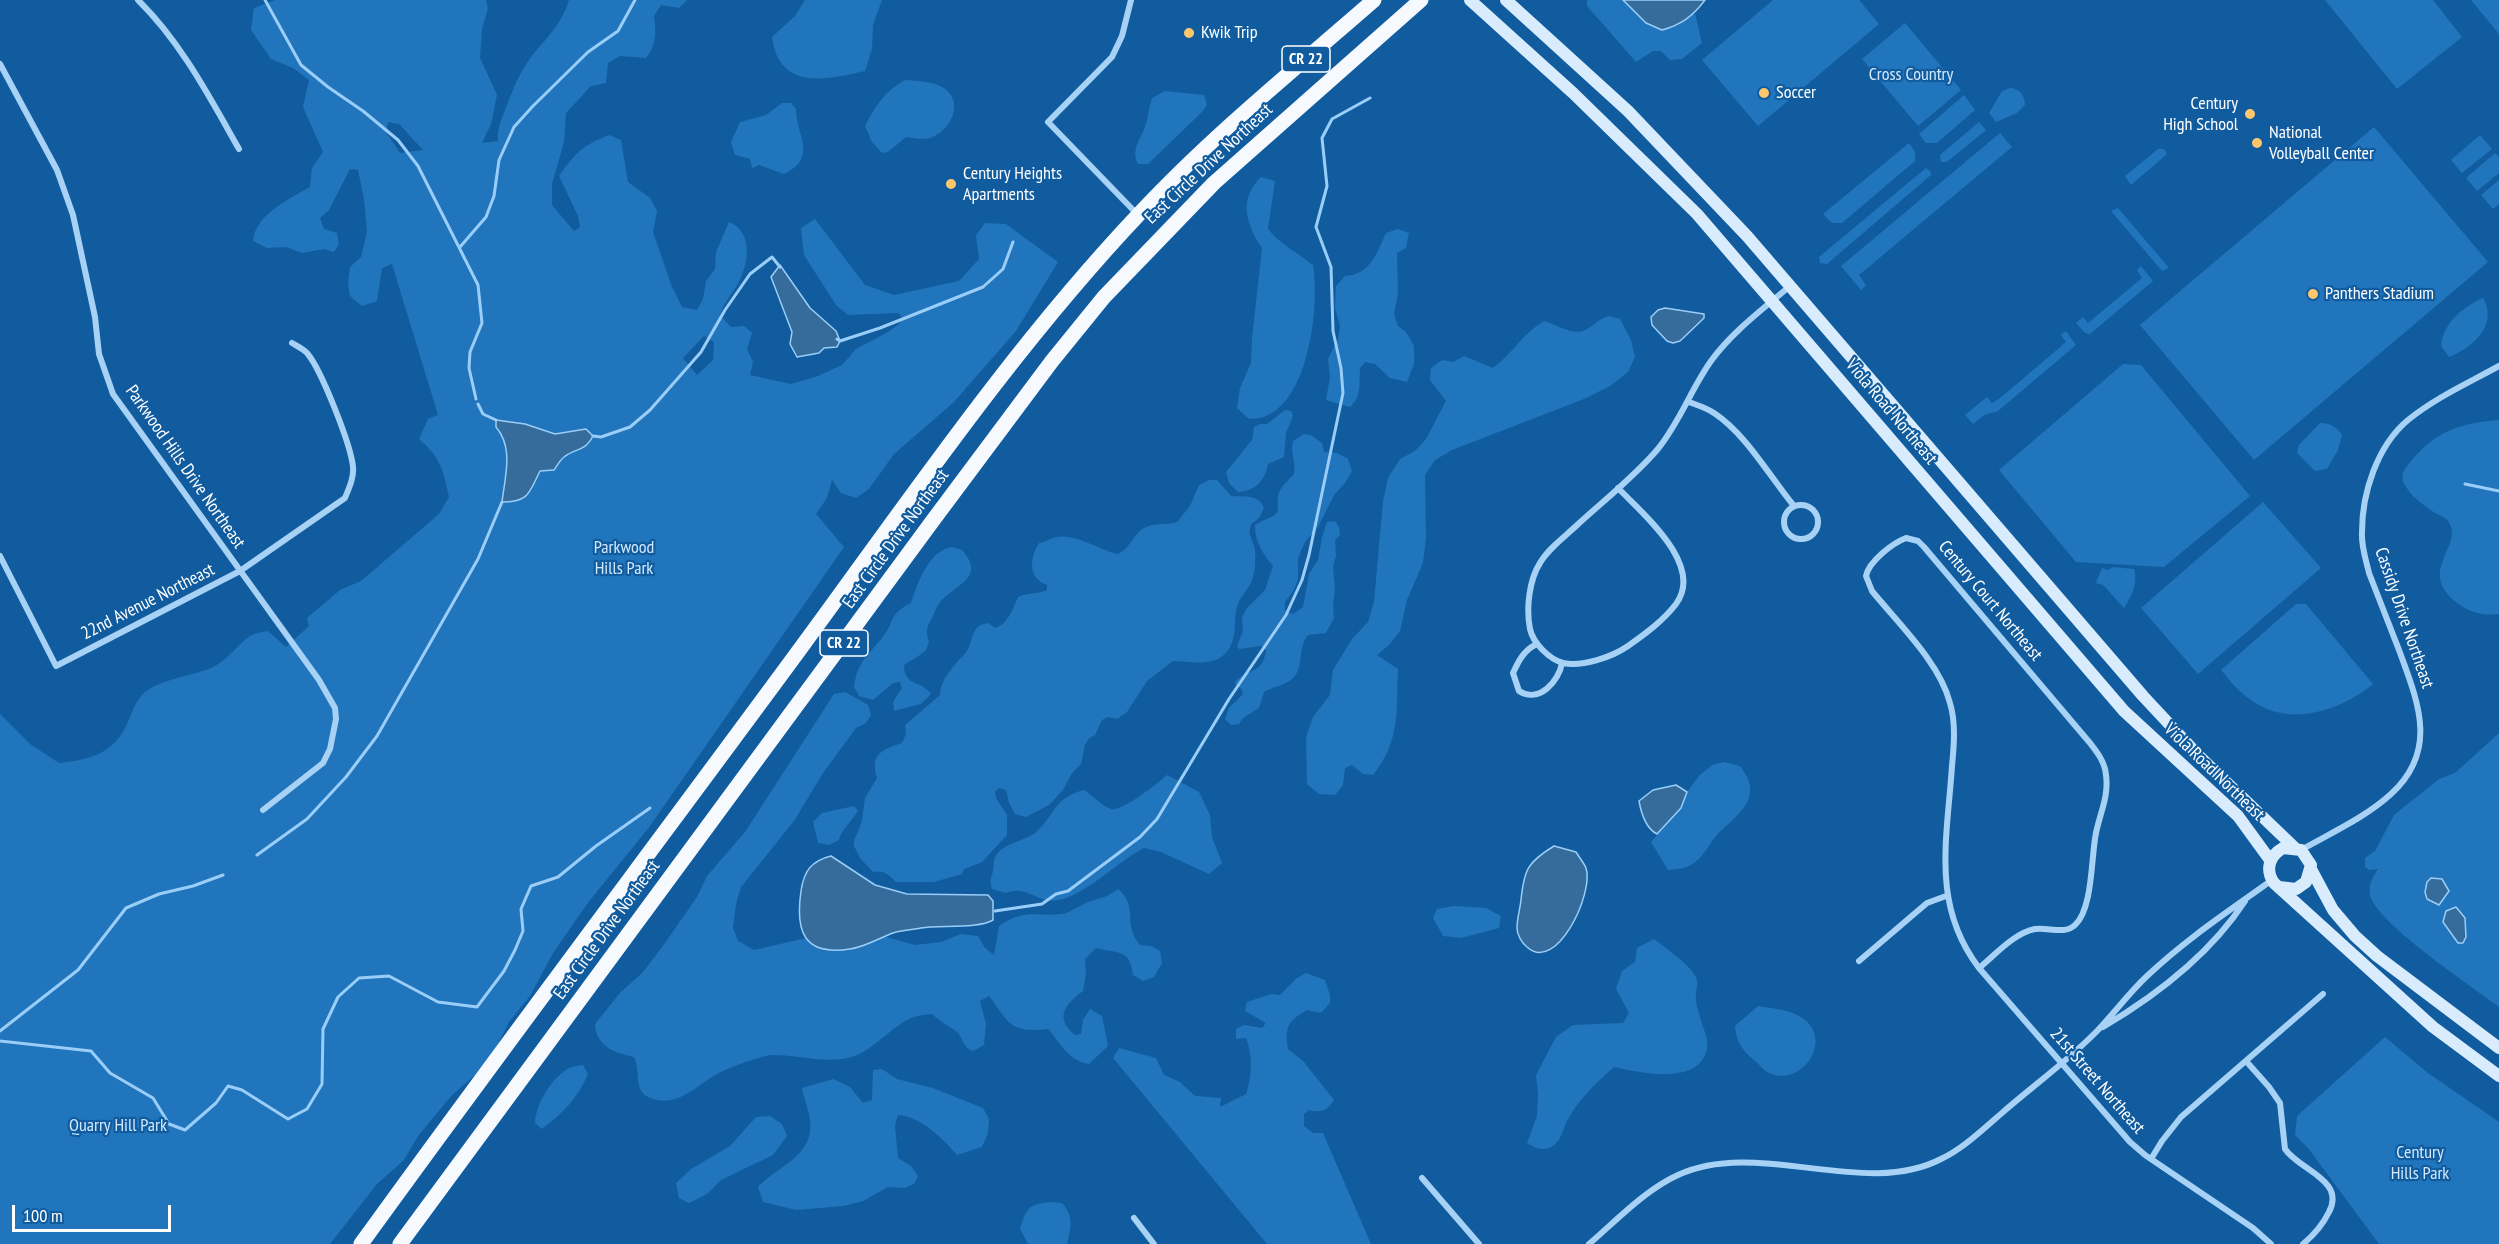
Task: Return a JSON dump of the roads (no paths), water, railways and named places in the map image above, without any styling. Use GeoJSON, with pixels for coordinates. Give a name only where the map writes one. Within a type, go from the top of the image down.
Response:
{"type":"FeatureCollection","features":[{"type":"Feature","properties":{"kind":"main road","name":"East Circle Drive Northeast"},"geometry":{"type":"LineString","coordinates":[[361,1244],[1031,337],[1064,296],[1138,215],[1224,130],[1374,0]]}},
{"type":"Feature","properties":{"kind":"main road","name":"East Circle Drive Northeast"},"geometry":{"type":"LineString","coordinates":[[400,1244],[934,519],[1052,361],[1104,297],[1214,183],[1421,0]]}},
{"type":"Feature","properties":{"kind":"main road","name":"Viola Road Northeast"},"geometry":{"type":"LineString","coordinates":[[1470,0],[1662,177],[1773,300],[2124,711],[2238,816],[2270,860]]}},
{"type":"Feature","properties":{"kind":"main road","name":"Viola Road Northeast"},"geometry":{"type":"LineString","coordinates":[[1506,0],[1656,139],[1790,286],[2143,696],[2198,755],[2298,849]]}},
{"type":"Feature","properties":{"kind":"main road"},"geometry":{"type":"LineString","coordinates":[[2499,1048],[2377,956],[2355,936],[2333,910],[2311,869],[2309,859],[2298,849],[2283,848],[2270,860],[2269,872],[2276,883],[2325,931],[2433,1028],[2499,1076]]}},
{"type":"Feature","properties":{"kind":"main road"},"geometry":{"type":"LineString","coordinates":[[2276,883],[2290,890],[2302,886],[2309,877],[2311,869]]}},
{"type":"Feature","properties":{"kind":"street"},"geometry":{"type":"LineString","coordinates":[[138,0],[177,47],[239,149]]}},
{"type":"Feature","properties":{"kind":"street"},"geometry":{"type":"LineString","coordinates":[[1131,0],[1122,36],[1112,57],[1048,122],[1138,215]]}},
{"type":"Feature","properties":{"kind":"street","name":"Parkwood Hills Drive Northeast"},"geometry":{"type":"LineString","coordinates":[[0,64],[57,170],[73,215],[95,317],[99,354],[113,394],[319,680],[335,708],[336,719],[330,749],[323,763],[262,810]]}},
{"type":"Feature","properties":{"kind":"street"},"geometry":{"type":"LineString","coordinates":[[1618,488],[1662,534],[1675,553],[1682,567],[1682,587],[1677,603],[1647,632],[1623,650],[1578,664],[1562,663],[1548,655],[1537,644],[1530,632],[1528,617],[1532,581],[1539,563],[1552,547],[1657,450],[1675,426],[1712,360],[1734,335],[1790,286]]}},
{"type":"Feature","properties":{"kind":"street","name":"22nd Avenue Northeast"},"geometry":{"type":"LineString","coordinates":[[0,556],[57,666],[240,571],[345,498],[351,484],[353,467],[348,448],[315,364],[306,351],[292,343]]}},
{"type":"Feature","properties":{"kind":"street","name":"Cassidy Drive Northeast"},"geometry":{"type":"LineString","coordinates":[[2298,849],[2378,804],[2392,793],[2412,766],[2420,740],[2422,726],[2416,696],[2369,573],[2364,553],[2361,534],[2369,483],[2384,449],[2406,422],[2432,403],[2499,366]]}},
{"type":"Feature","properties":{"kind":"street"},"geometry":{"type":"LineString","coordinates":[[1689,402],[1713,412],[1722,419],[1737,434],[1794,506]]}},
{"type":"Feature","properties":{"kind":"street"},"geometry":{"type":"LineString","coordinates":[[1804,505],[1816,514],[1818,526],[1810,537],[1795,538],[1785,529],[1784,517],[1794,506],[1804,505]]}},
{"type":"Feature","properties":{"kind":"street","name":"Century Court Northeast"},"geometry":{"type":"LineString","coordinates":[[1946,896],[1945,878],[1954,727],[1950,702],[1937,673],[1872,591],[1866,576],[1873,564],[1906,538],[1920,543],[1945,571],[2094,748],[2103,762],[2106,774],[2104,808],[2096,833],[2086,899],[2079,920],[2073,927],[2065,930],[2037,928],[2026,932],[1979,968]]}},
{"type":"Feature","properties":{"kind":"street"},"geometry":{"type":"LineString","coordinates":[[1537,644],[1529,648],[1521,657],[1513,673],[1519,691],[1525,695],[1542,692],[1553,683],[1560,672],[1562,663]]}},
{"type":"Feature","properties":{"kind":"street"},"geometry":{"type":"LineString","coordinates":[[1589,1244],[1663,1183],[1696,1168],[1731,1162],[1880,1173],[1918,1168],[1941,1160],[1971,1139],[2098,1030],[2146,977],[2167,958],[2217,917],[2276,883]]}},
{"type":"Feature","properties":{"kind":"street"},"geometry":{"type":"LineString","coordinates":[[1859,961],[1927,903],[1946,896]]}},
{"type":"Feature","properties":{"kind":"street","name":"21st Street Northeast"},"geometry":{"type":"LineString","coordinates":[[1946,896],[1959,937],[1979,968],[2115,1128],[2137,1149],[2253,1228],[2271,1244]]}},
{"type":"Feature","properties":{"kind":"street"},"geometry":{"type":"LineString","coordinates":[[2098,1030],[2153,993],[2211,944],[2246,901]]}},
{"type":"Feature","properties":{"kind":"street"},"geometry":{"type":"LineString","coordinates":[[2151,1159],[2176,1122],[2323,994]]}},
{"type":"Feature","properties":{"kind":"street"},"geometry":{"type":"LineString","coordinates":[[2247,1061],[2270,1087],[2280,1103],[2283,1144],[2288,1154],[2325,1181],[2332,1192],[2332,1206],[2326,1218],[2302,1244]]}},
{"type":"Feature","properties":{"kind":"street"},"geometry":{"type":"LineString","coordinates":[[1422,1178],[1479,1244]]}},
{"type":"Feature","properties":{"kind":"street"},"geometry":{"type":"LineString","coordinates":[[1134,1218],[1154,1244]]}},
{"type":"Feature","properties":{"kind":"waterway"},"geometry":{"type":"LineString","coordinates":[[265,0],[301,65],[398,140],[418,166],[478,285],[482,323],[470,352],[469,368],[476,399]]}},
{"type":"Feature","properties":{"kind":"waterway"},"geometry":{"type":"LineString","coordinates":[[460,247],[486,217],[494,196],[499,160],[514,127],[588,52],[618,31],[635,0]]}},
{"type":"Feature","properties":{"kind":"waterway"},"geometry":{"type":"LineString","coordinates":[[995,911],[1042,904],[1056,894],[1068,891],[1140,837],[1157,819],[1229,699],[1286,615],[1302,580],[1309,555],[1343,393],[1341,368],[1333,331],[1331,267],[1316,227],[1327,186],[1322,138],[1332,119],[1370,98]]}},
{"type":"Feature","properties":{"kind":"waterway"},"geometry":{"type":"LineString","coordinates":[[837,339],[840,341],[880,328],[983,287],[1003,269],[1013,242]]}},
{"type":"Feature","properties":{"kind":"waterway"},"geometry":{"type":"LineString","coordinates":[[593,436],[601,437],[630,427],[650,410],[701,352],[725,310],[750,274],[772,257],[780,267]]}},
{"type":"Feature","properties":{"kind":"waterway"},"geometry":{"type":"LineString","coordinates":[[478,404],[483,414],[496,420]]}},
{"type":"Feature","properties":{"kind":"waterway"},"geometry":{"type":"LineString","coordinates":[[2465,484],[2499,491]]}},
{"type":"Feature","properties":{"kind":"waterway"},"geometry":{"type":"LineString","coordinates":[[257,855],[307,819],[346,777],[377,736],[478,559],[502,502]]}},
{"type":"Feature","properties":{"kind":"waterway"},"geometry":{"type":"LineString","coordinates":[[0,1041],[91,1051],[110,1073],[153,1098],[169,1124],[185,1130],[216,1103],[228,1086],[242,1090],[288,1119],[307,1109],[322,1084],[323,1029],[338,997],[359,978],[389,976],[438,1002],[477,1007],[504,971],[515,950],[523,931],[521,909],[531,886],[558,877],[596,846],[650,808]]}},
{"type":"Feature","properties":{"kind":"waterway"},"geometry":{"type":"LineString","coordinates":[[0,1031],[78,970],[126,908],[159,894],[193,886],[223,875]]}},
{"type":"Feature","properties":{"kind":"place","name":"Kwik Trip"},"geometry":{"type":"Point","coordinates":[1189,33]}},
{"type":"Feature","properties":{"kind":"place","name":"Soccer"},"geometry":{"type":"Point","coordinates":[1764,93]}},
{"type":"Feature","properties":{"kind":"place","name":"Century High School"},"geometry":{"type":"Point","coordinates":[2250,114]}},
{"type":"Feature","properties":{"kind":"place","name":"National Volleyball Center"},"geometry":{"type":"Point","coordinates":[2257,143]}},
{"type":"Feature","properties":{"kind":"place","name":"Century Heights Apartments"},"geometry":{"type":"Point","coordinates":[951,184]}},
{"type":"Feature","properties":{"kind":"place","name":"Panthers Stadium"},"geometry":{"type":"Point","coordinates":[2313,294]}},
{"type":"Feature","properties":{"kind":"park label","name":"Cross Country"},"geometry":{"type":"Point","coordinates":[1911,75]}},
{"type":"Feature","properties":{"kind":"park label","name":"Parkwood Hills Park"},"geometry":{"type":"Point","coordinates":[624,558]}},
{"type":"Feature","properties":{"kind":"park label","name":"Quarry Hill Park"},"geometry":{"type":"Point","coordinates":[118,1126]}},
{"type":"Feature","properties":{"kind":"park label","name":"Century Hills Park"},"geometry":{"type":"Point","coordinates":[2420,1163]}}]}
